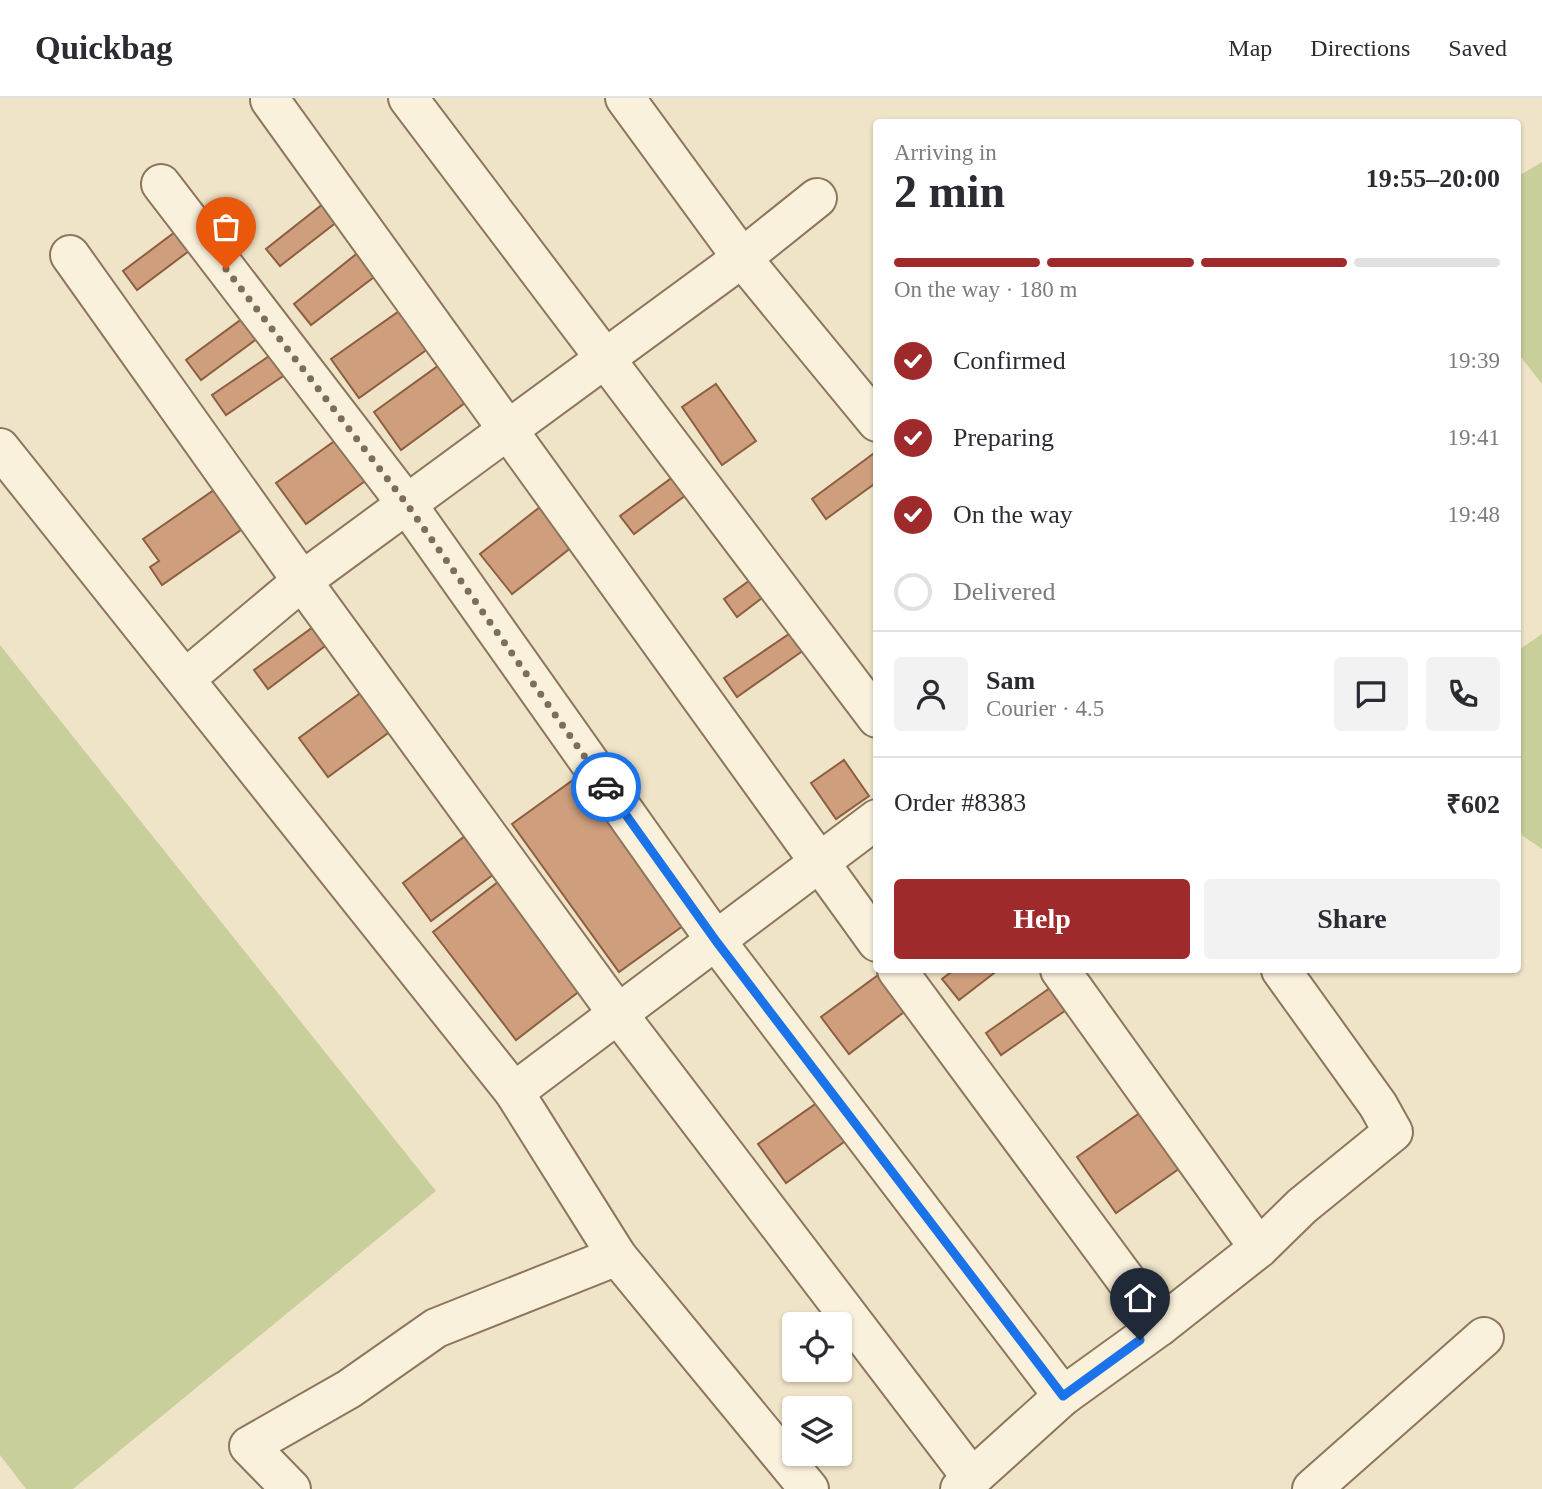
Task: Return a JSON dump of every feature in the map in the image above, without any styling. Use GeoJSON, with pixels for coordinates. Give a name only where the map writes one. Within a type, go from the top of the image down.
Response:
{"type":"FeatureCollection","features":[{"type":"Feature","properties":{"kind":"street"},"geometry":{"type":"LineString","coordinates":[[408,98],[606,356],[873,713]]}},
{"type":"Feature","properties":{"kind":"street"},"geometry":{"type":"LineString","coordinates":[[625,98],[742,258],[873,417]]}},
{"type":"Feature","properties":{"kind":"street"},"geometry":{"type":"LineString","coordinates":[[270,100],[509,427],[873,937]]}},
{"type":"Feature","properties":{"kind":"street"},"geometry":{"type":"LineString","coordinates":[[161,184],[406,503],[716,941],[1063,1396]]}},
{"type":"Feature","properties":{"kind":"street"},"geometry":{"type":"LineString","coordinates":[[185,679],[302,581],[742,258],[817,198]]}},
{"type":"Feature","properties":{"kind":"street"},"geometry":{"type":"LineString","coordinates":[[70,254],[302,581],[966,1484],[1063,1396],[1160,1326],[1259,1248],[1302,1206],[1393,1132],[1378,1105],[1283,973]]}},
{"type":"Feature","properties":{"kind":"street"},"geometry":{"type":"LineString","coordinates":[[0,448],[514,1091],[617,1256],[809,1489]]}},
{"type":"Feature","properties":{"kind":"street"},"geometry":{"type":"LineString","coordinates":[[514,1091],[873,822]]}},
{"type":"Feature","properties":{"kind":"street"},"geometry":{"type":"LineString","coordinates":[[899,973],[1160,1326]]}},
{"type":"Feature","properties":{"kind":"street"},"geometry":{"type":"LineString","coordinates":[[1062,973],[1259,1248]]}},
{"type":"Feature","properties":{"kind":"street"},"geometry":{"type":"LineString","coordinates":[[291,1489],[249,1446],[349,1389],[436,1328],[617,1256]]}},
{"type":"Feature","properties":{"kind":"street"},"geometry":{"type":"LineString","coordinates":[[1311,1489],[1484,1338]]}},
{"type":"Feature","properties":{"kind":"green space"},"geometry":{"type":"Polygon","coordinates":[[[1542,162],[1542,384],[1521,357],[1521,175],[1542,162]]]}},
{"type":"Feature","properties":{"kind":"green space"},"geometry":{"type":"Polygon","coordinates":[[[1542,634],[1542,849],[1521,832],[1521,648],[1542,634]]]}},
{"type":"Feature","properties":{"kind":"green space"},"geometry":{"type":"Polygon","coordinates":[[[0,645],[436,1191],[73,1489],[26,1489],[0,1455],[0,645]]]}},
{"type":"Feature","properties":{"kind":"building"},"geometry":{"type":"Polygon","coordinates":[[[328,200],[342,218],[280,266],[266,249],[328,200]]]}},
{"type":"Feature","properties":{"kind":"building"},"geometry":{"type":"Polygon","coordinates":[[[187,223],[201,242],[137,290],[123,271],[187,223]]]}},
{"type":"Feature","properties":{"kind":"building"},"geometry":{"type":"Polygon","coordinates":[[[360,251],[378,274],[311,325],[294,304],[360,251]]]}},
{"type":"Feature","properties":{"kind":"building"},"geometry":{"type":"Polygon","coordinates":[[[405,307],[432,346],[359,398],[331,359],[405,307]]]}},
{"type":"Feature","properties":{"kind":"building"},"geometry":{"type":"Polygon","coordinates":[[[250,313],[265,333],[201,380],[186,360],[250,313]]]}},
{"type":"Feature","properties":{"kind":"building"},"geometry":{"type":"Polygon","coordinates":[[[278,350],[292,370],[226,415],[212,395],[278,350]]]}},
{"type":"Feature","properties":{"kind":"building"},"geometry":{"type":"Polygon","coordinates":[[[442,363],[469,400],[401,450],[374,412],[442,363]]]}},
{"type":"Feature","properties":{"kind":"building"},"geometry":{"type":"Polygon","coordinates":[[[716,384],[756,441],[722,465],[682,407],[716,384]]]}},
{"type":"Feature","properties":{"kind":"building"},"geometry":{"type":"Polygon","coordinates":[[[343,435],[372,476],[306,524],[276,483],[343,435]]]}},
{"type":"Feature","properties":{"kind":"building"},"geometry":{"type":"Polygon","coordinates":[[[873,454],[873,485],[826,519],[812,499],[873,454]]]}},
{"type":"Feature","properties":{"kind":"building"},"geometry":{"type":"Polygon","coordinates":[[[681,471],[694,489],[634,534],[620,516],[681,471]]]}},
{"type":"Feature","properties":{"kind":"building"},"geometry":{"type":"Polygon","coordinates":[[[214,490],[241,530],[162,585],[150,567],[159,561],[143,539],[214,490]]]}},
{"type":"Feature","properties":{"kind":"building"},"geometry":{"type":"Polygon","coordinates":[[[545,503],[577,543],[512,594],[480,554],[545,503]]]}},
{"type":"Feature","properties":{"kind":"building"},"geometry":{"type":"Polygon","coordinates":[[[753,578],[766,595],[737,617],[724,599],[753,578]]]}},
{"type":"Feature","properties":{"kind":"building"},"geometry":{"type":"Polygon","coordinates":[[[320,622],[333,640],[268,689],[254,670],[320,622]]]}},
{"type":"Feature","properties":{"kind":"building"},"geometry":{"type":"Polygon","coordinates":[[[792,632],[804,650],[737,697],[724,678],[792,632]]]}},
{"type":"Feature","properties":{"kind":"building"},"geometry":{"type":"Polygon","coordinates":[[[366,689],[395,728],[328,777],[299,738],[366,689]]]}},
{"type":"Feature","properties":{"kind":"building"},"geometry":{"type":"Polygon","coordinates":[[[844,760],[869,796],[836,819],[811,783],[844,760]]]}},
{"type":"Feature","properties":{"kind":"building"},"geometry":{"type":"Polygon","coordinates":[[[580,775],[687,923],[619,972],[512,824],[580,775]]]}},
{"type":"Feature","properties":{"kind":"building"},"geometry":{"type":"Polygon","coordinates":[[[469,833],[498,871],[431,921],[403,883],[469,833]]]}},
{"type":"Feature","properties":{"kind":"building"},"geometry":{"type":"Polygon","coordinates":[[[498,882],[581,990],[516,1040],[433,932],[498,882]]]}},
{"type":"Feature","properties":{"kind":"building"},"geometry":{"type":"Polygon","coordinates":[[[881,973],[887,973],[912,1006],[849,1054],[821,1017],[881,973]]]}},
{"type":"Feature","properties":{"kind":"building"},"geometry":{"type":"Polygon","coordinates":[[[950,973],[994,973],[959,1000],[942,979],[950,973]]]}},
{"type":"Feature","properties":{"kind":"building"},"geometry":{"type":"Polygon","coordinates":[[[1057,983],[1072,1006],[1001,1055],[986,1033],[1057,983]]]}},
{"type":"Feature","properties":{"kind":"building"},"geometry":{"type":"Polygon","coordinates":[[[824,1098],[851,1137],[786,1183],[758,1144],[824,1098]]]}},
{"type":"Feature","properties":{"kind":"building"},"geometry":{"type":"Polygon","coordinates":[[[1144,1110],[1183,1166],[1116,1213],[1077,1157],[1144,1110]]]}},
{"type":"Feature","properties":{"kind":"way so far"},"geometry":{"type":"LineString","coordinates":[[226,269],[406,503],[606,787]]}},
{"type":"Feature","properties":{"kind":"route"},"geometry":{"type":"LineString","coordinates":[[606,787],[716,941],[1063,1396],[1140,1340]]}}]}
